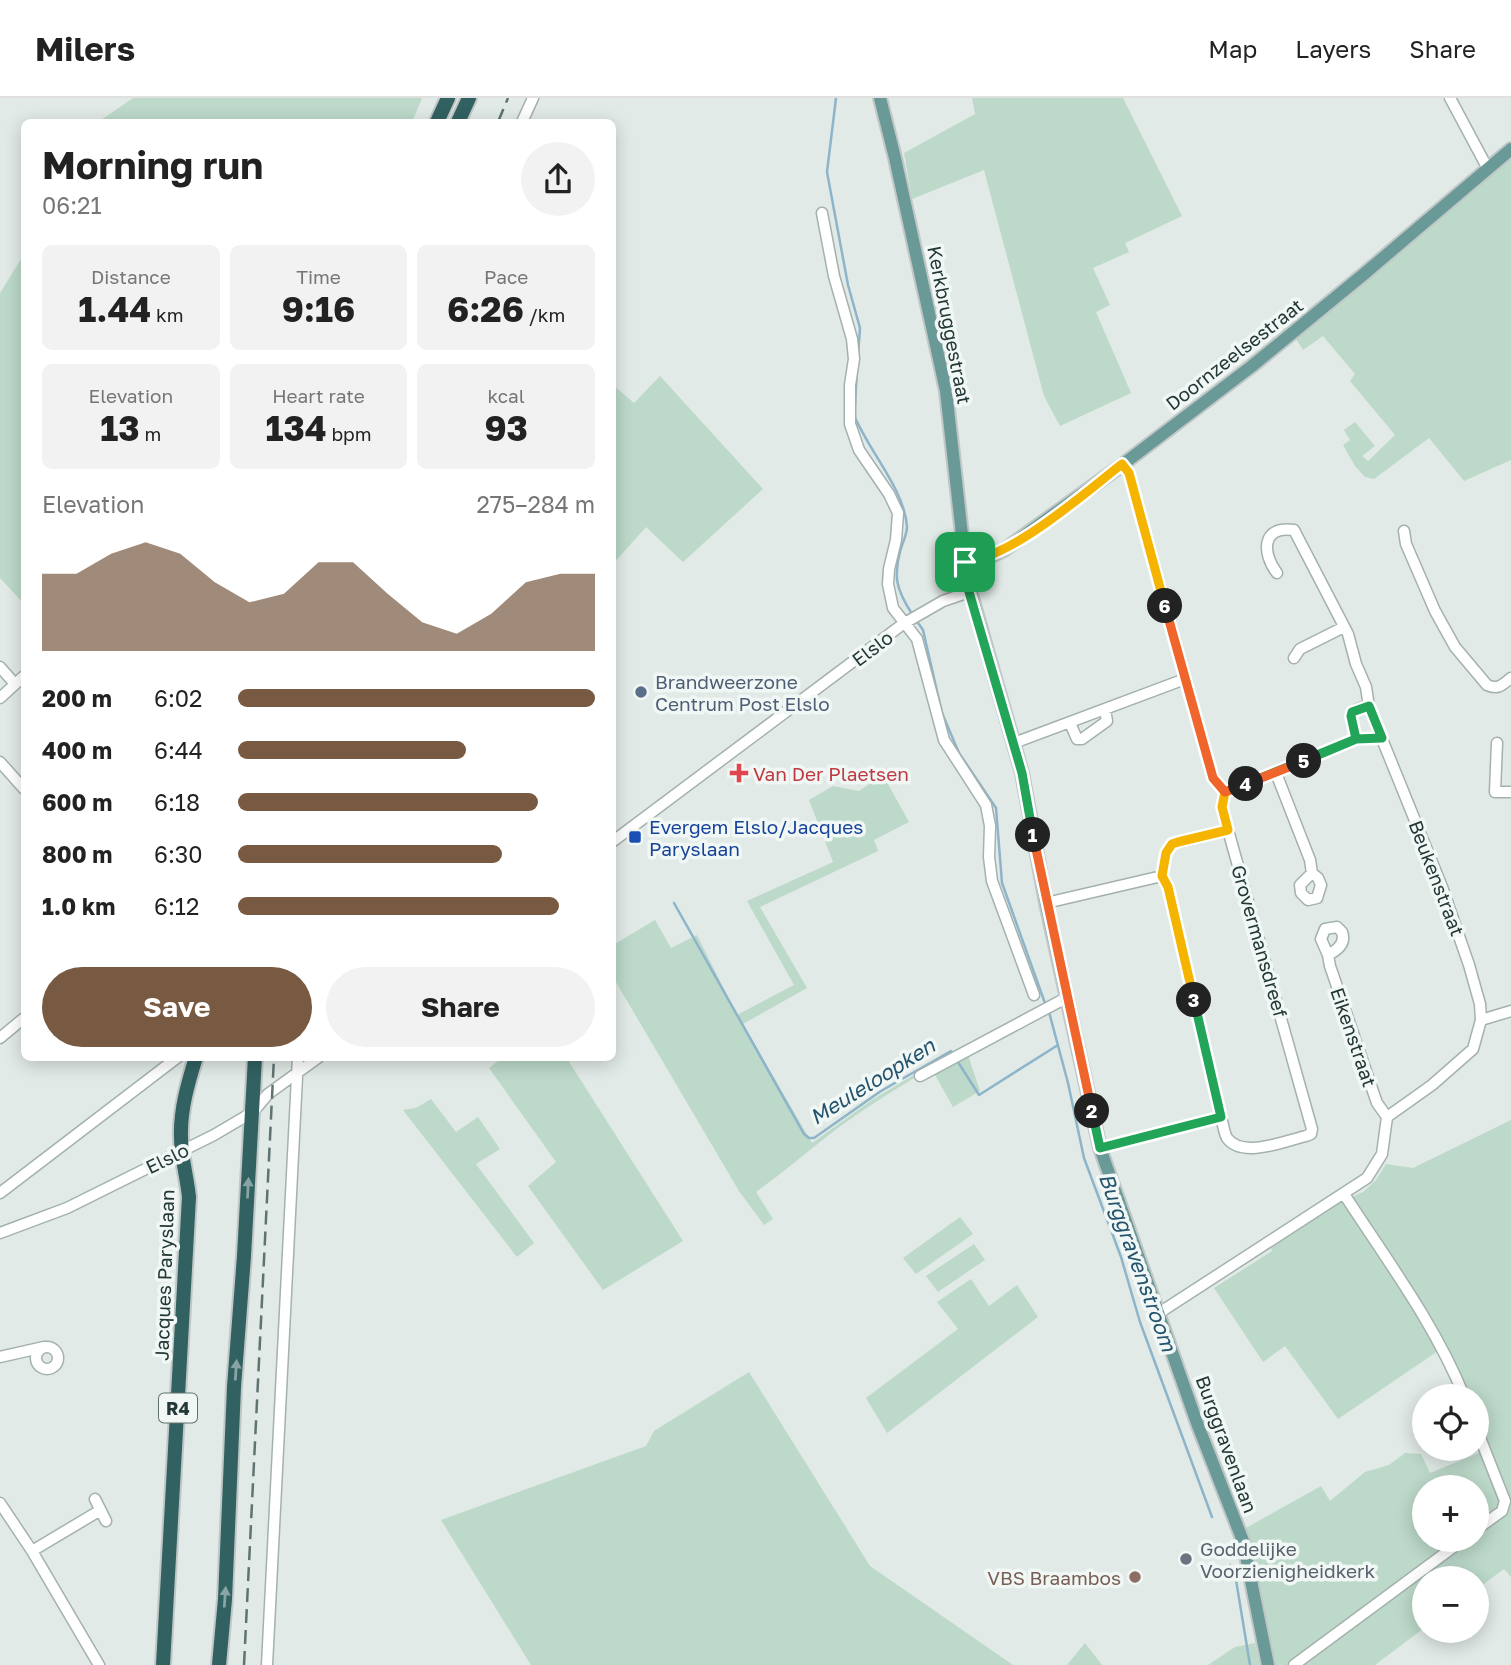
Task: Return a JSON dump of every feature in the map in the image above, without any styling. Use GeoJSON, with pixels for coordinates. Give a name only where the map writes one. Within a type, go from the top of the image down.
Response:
{"type":"FeatureCollection","features":[{"type":"Feature","properties":{"kind":"highway"},"geometry":{"type":"LineString","coordinates":[[438,119],[448,98]]}},
{"type":"Feature","properties":{"kind":"highway"},"geometry":{"type":"LineString","coordinates":[[459,119],[469,98]]}},
{"type":"Feature","properties":{"kind":"highway","name":"Jacques Paryslaan"},"geometry":{"type":"LineString","coordinates":[[163,1665],[188,1197],[181,1151],[181,1116],[195,1061]]}},
{"type":"Feature","properties":{"kind":"highway"},"geometry":{"type":"LineString","coordinates":[[219,1665],[255,1061]]}},
{"type":"Feature","properties":{"kind":"main road","name":"Kerkbruggestraat"},"geometry":{"type":"LineString","coordinates":[[880,98],[946,391],[965,562]]}},
{"type":"Feature","properties":{"kind":"main road","name":"Doornzeelsestraat"},"geometry":{"type":"LineString","coordinates":[[965,562],[1004,550],[1122,464],[1322,309],[1511,149]]}},
{"type":"Feature","properties":{"kind":"main road","name":"Burggravenlaan"},"geometry":{"type":"LineString","coordinates":[[965,562],[969,592],[1022,773],[1046,903],[1100,1148],[1201,1434],[1243,1541],[1268,1665]]}},
{"type":"Feature","properties":{"kind":"street"},"geometry":{"type":"LineString","coordinates":[[523,119],[533,98]]}},
{"type":"Feature","properties":{"kind":"street"},"geometry":{"type":"LineString","coordinates":[[1450,98],[1488,169]]}},
{"type":"Feature","properties":{"kind":"street"},"geometry":{"type":"LineString","coordinates":[[822,213],[834,276],[852,339],[848,416],[852,433],[859,450],[898,513],[896,540],[888,569],[893,608],[915,635],[922,653],[934,710],[944,740],[986,805],[990,827],[989,857],[992,881],[1034,995]]}},
{"type":"Feature","properties":{"kind":"street","name":"Grovermansdreef"},"geometry":{"type":"LineString","coordinates":[[1122,464],[1129,473],[1213,778],[1225,792],[1222,807],[1312,1129],[1311,1134],[1306,1136],[1249,1150],[1237,1147],[1227,1138],[1221,1117]]}},
{"type":"Feature","properties":{"kind":"street","name":"Beukenstraat"},"geometry":{"type":"LineString","coordinates":[[1278,573],[1270,564],[1266,551],[1267,541],[1278,531],[1294,530],[1344,627],[1366,687],[1369,706],[1447,900],[1469,965],[1480,1004],[1481,1020]]}},
{"type":"Feature","properties":{"kind":"street"},"geometry":{"type":"LineString","coordinates":[[1404,531],[1406,544],[1435,611],[1455,647],[1487,685],[1500,687],[1511,678]]}},
{"type":"Feature","properties":{"kind":"street","name":"Elslo"},"geometry":{"type":"LineString","coordinates":[[616,839],[905,622],[954,596],[969,592]]}},
{"type":"Feature","properties":{"kind":"street"},"geometry":{"type":"LineString","coordinates":[[1294,658],[1300,649],[1344,627]]}},
{"type":"Feature","properties":{"kind":"street"},"geometry":{"type":"LineString","coordinates":[[0,667],[15,684]]}},
{"type":"Feature","properties":{"kind":"street"},"geometry":{"type":"LineString","coordinates":[[0,698],[21,679]]}},
{"type":"Feature","properties":{"kind":"street"},"geometry":{"type":"LineString","coordinates":[[1014,743],[1185,679]]}},
{"type":"Feature","properties":{"kind":"street"},"geometry":{"type":"LineString","coordinates":[[1356,739],[1352,712],[1369,706]]}},
{"type":"Feature","properties":{"kind":"street"},"geometry":{"type":"LineString","coordinates":[[1070,723],[1077,739],[1082,739],[1107,720],[1105,710]]}},
{"type":"Feature","properties":{"kind":"street"},"geometry":{"type":"LineString","coordinates":[[1225,792],[1356,739],[1382,738]]}},
{"type":"Feature","properties":{"kind":"street"},"geometry":{"type":"LineString","coordinates":[[1497,743],[1495,792],[1511,792]]}},
{"type":"Feature","properties":{"kind":"street"},"geometry":{"type":"LineString","coordinates":[[0,762],[21,786]]}},
{"type":"Feature","properties":{"kind":"street"},"geometry":{"type":"LineString","coordinates":[[1276,773],[1310,860],[1312,873]]}},
{"type":"Feature","properties":{"kind":"street"},"geometry":{"type":"LineString","coordinates":[[1100,1148],[1221,1117],[1168,887],[1162,876],[1166,853],[1172,844],[1228,830]]}},
{"type":"Feature","properties":{"kind":"street"},"geometry":{"type":"LineString","coordinates":[[1046,903],[1162,876]]}},
{"type":"Feature","properties":{"kind":"street","name":"Eikenstraat"},"geometry":{"type":"LineString","coordinates":[[1328,954],[1377,1103],[1387,1117]]}},
{"type":"Feature","properties":{"kind":"street"},"geometry":{"type":"LineString","coordinates":[[920,1076],[1066,998]]}},
{"type":"Feature","properties":{"kind":"street"},"geometry":{"type":"LineString","coordinates":[[1159,1313],[1367,1178],[1377,1164],[1384,1143],[1387,1117],[1432,1085],[1473,1049],[1481,1020],[1511,1011]]}},
{"type":"Feature","properties":{"kind":"street"},"geometry":{"type":"LineString","coordinates":[[0,1038],[21,1020]]}},
{"type":"Feature","properties":{"kind":"street"},"geometry":{"type":"LineString","coordinates":[[0,1194],[173,1061]]}},
{"type":"Feature","properties":{"kind":"street"},"geometry":{"type":"LineString","coordinates":[[267,1665],[298,1061]]}},
{"type":"Feature","properties":{"kind":"street","name":"Elslo"},"geometry":{"type":"LineString","coordinates":[[0,1233],[67,1208],[253,1112],[268,1094],[313,1061]]}},
{"type":"Feature","properties":{"kind":"street"},"geometry":{"type":"LineString","coordinates":[[1344,1195],[1432,1332],[1459,1384]]}},
{"type":"Feature","properties":{"kind":"street"},"geometry":{"type":"LineString","coordinates":[[0,1357],[44,1347]]}},
{"type":"Feature","properties":{"kind":"street"},"geometry":{"type":"LineString","coordinates":[[1489,1460],[1505,1501],[1502,1511],[1489,1520]]}},
{"type":"Feature","properties":{"kind":"street"},"geometry":{"type":"LineString","coordinates":[[95,1499],[106,1521]]}},
{"type":"Feature","properties":{"kind":"street"},"geometry":{"type":"LineString","coordinates":[[0,1503],[32,1551],[99,1665]]}},
{"type":"Feature","properties":{"kind":"street"},"geometry":{"type":"LineString","coordinates":[[32,1551],[99,1511]]}},
{"type":"Feature","properties":{"kind":"street"},"geometry":{"type":"LineString","coordinates":[[1294,1665],[1447,1552]]}},
{"type":"Feature","properties":{"kind":"green space"},"geometry":{"type":"Polygon","coordinates":[[[133,98],[422,98],[413,119],[102,119],[133,98]]]}},
{"type":"Feature","properties":{"kind":"green space"},"geometry":{"type":"Polygon","coordinates":[[[972,98],[1123,98],[1182,216],[1125,243],[1129,252],[1093,268],[1110,305],[1096,312],[1131,393],[1060,426],[1044,396],[984,170],[912,199],[904,153],[975,114],[972,98]]]}},
{"type":"Feature","properties":{"kind":"green space"},"geometry":{"type":"Polygon","coordinates":[[[1511,157],[1511,460],[1464,481],[1429,438],[1374,479],[1365,477],[1343,445],[1350,440],[1344,430],[1355,422],[1375,446],[1362,456],[1368,461],[1395,435],[1350,381],[1355,374],[1323,336],[1303,350],[1296,339],[1511,157]]]}},
{"type":"Feature","properties":{"kind":"green space"},"geometry":{"type":"Polygon","coordinates":[[[21,259],[21,601],[0,578],[0,293],[21,259]]]}},
{"type":"Feature","properties":{"kind":"green space"},"geometry":{"type":"Polygon","coordinates":[[[660,376],[763,489],[683,562],[646,527],[616,561],[616,388],[634,403],[660,376]]]}},
{"type":"Feature","properties":{"kind":"green space"},"geometry":{"type":"Polygon","coordinates":[[[883,775],[909,822],[874,840],[878,851],[760,907],[807,988],[743,1024],[812,1143],[872,1100],[964,1045],[965,1047],[854,1116],[756,1192],[773,1219],[764,1225],[739,1191],[616,982],[616,943],[655,920],[671,948],[697,935],[737,1015],[794,985],[747,901],[833,862],[809,800],[833,786],[859,791],[883,775]]]}},
{"type":"Feature","properties":{"kind":"green space"},"geometry":{"type":"Polygon","coordinates":[[[967,1052],[980,1091],[953,1107],[933,1071],[967,1052]]]}},
{"type":"Feature","properties":{"kind":"green space"},"geometry":{"type":"Polygon","coordinates":[[[498,1061],[569,1061],[683,1241],[603,1290],[528,1186],[556,1162],[489,1068],[498,1061]]]}},
{"type":"Feature","properties":{"kind":"green space"},"geometry":{"type":"Polygon","coordinates":[[[431,1099],[456,1132],[478,1117],[500,1149],[476,1164],[534,1243],[517,1257],[403,1110],[416,1108],[431,1099]]]}},
{"type":"Feature","properties":{"kind":"green space"},"geometry":{"type":"Polygon","coordinates":[[[1511,1120],[1511,1577],[1504,1569],[1489,1580],[1489,1566],[1412,1566],[1412,1637],[1375,1665],[1276,1665],[1246,1528],[1321,1486],[1330,1501],[1365,1472],[1389,1465],[1405,1453],[1412,1453],[1412,1461],[1424,1461],[1430,1473],[1459,1461],[1489,1461],[1489,1384],[1455,1384],[1438,1351],[1338,1419],[1285,1346],[1263,1362],[1214,1288],[1341,1202],[1363,1192],[1376,1180],[1386,1164],[1413,1168],[1511,1120]]]}},
{"type":"Feature","properties":{"kind":"green space"},"geometry":{"type":"Polygon","coordinates":[[[960,1217],[973,1234],[916,1274],[903,1258],[960,1217]]]}},
{"type":"Feature","properties":{"kind":"green space"},"geometry":{"type":"Polygon","coordinates":[[[974,1244],[985,1260],[938,1292],[926,1276],[974,1244]]]}},
{"type":"Feature","properties":{"kind":"green space"},"geometry":{"type":"Polygon","coordinates":[[[971,1279],[989,1306],[1017,1285],[1038,1317],[887,1433],[866,1398],[958,1329],[937,1302],[971,1279]]]}},
{"type":"Feature","properties":{"kind":"green space"},"geometry":{"type":"Polygon","coordinates":[[[749,1372],[870,1566],[1013,1665],[531,1665],[441,1520],[646,1446],[654,1431],[749,1372]]]}},
{"type":"Feature","properties":{"kind":"green space"},"geometry":{"type":"Polygon","coordinates":[[[1085,1643],[1102,1665],[1067,1665],[1085,1643]]]}},
{"type":"Feature","properties":{"kind":"green space"},"geometry":{"type":"Polygon","coordinates":[[[1255,1643],[1260,1665],[1208,1665],[1235,1647],[1255,1643]]]}},
{"type":"Feature","properties":{"kind":"waterway","name":"Burggravenstroom"},"geometry":{"type":"LineString","coordinates":[[836,98],[827,172],[848,285],[860,328],[858,356]]}},
{"type":"Feature","properties":{"kind":"waterway","name":"Burggravenstroom"},"geometry":{"type":"LineString","coordinates":[[855,405],[857,370]]}},
{"type":"Feature","properties":{"kind":"waterway","name":"Burggravenstroom"},"geometry":{"type":"LineString","coordinates":[[854,415],[893,485],[905,513],[907,530],[897,575],[899,590],[912,614]]}},
{"type":"Feature","properties":{"kind":"waterway","name":"Burggravenstroom"},"geometry":{"type":"LineString","coordinates":[[916,620],[923,630],[942,713],[959,753],[996,808],[1002,883],[1046,1006]]}},
{"type":"Feature","properties":{"kind":"waterway","name":"Meuleloopken"},"geometry":{"type":"LineString","coordinates":[[674,903],[804,1134],[809,1138],[814,1138],[881,1091],[951,1051],[979,1095],[1058,1045]]}},
{"type":"Feature","properties":{"kind":"waterway","name":"Burggravenstroom"},"geometry":{"type":"LineString","coordinates":[[1049,1012],[1084,1158],[1121,1257],[1140,1322],[1212,1517]]}},
{"type":"Feature","properties":{"kind":"waterway","name":"Burggravenstroom"},"geometry":{"type":"LineString","coordinates":[[1230,1565],[1236,1580],[1250,1665]]}},
{"type":"Feature","properties":{"kind":"railway"},"geometry":{"type":"LineString","coordinates":[[499,119],[508,98]]}},
{"type":"Feature","properties":{"kind":"railway"},"geometry":{"type":"LineString","coordinates":[[244,1665],[274,1061]]}},
{"type":"Feature","properties":{"kind":"place","name":"Brandweerzone Centrum Post Elslo"},"geometry":{"type":"Point","coordinates":[641,692]}},
{"type":"Feature","properties":{"kind":"place","name":"Van Der Plaetsen"},"geometry":{"type":"Point","coordinates":[739,773]}},
{"type":"Feature","properties":{"kind":"place","name":"Evergem Elslo/Jacques Paryslaan"},"geometry":{"type":"Point","coordinates":[635,837]}},
{"type":"Feature","properties":{"kind":"place","name":"Goddelijke Voorzienigheidkerk"},"geometry":{"type":"Point","coordinates":[1186,1559]}},
{"type":"Feature","properties":{"kind":"place","name":"VBS Braambos"},"geometry":{"type":"Point","coordinates":[1135,1577]}},
{"type":"Feature","properties":{"kind":"route"},"geometry":{"type":"LineString","coordinates":[[965,562],[969,592],[1022,773],[1066,998],[1100,1148],[1221,1117],[1168,887],[1162,876],[1166,853],[1172,844],[1228,830],[1222,807],[1225,792],[1276,773],[1356,739],[1352,712],[1369,706],[1382,738],[1356,739],[1225,792],[1213,778],[1129,473],[1122,464],[1004,550],[965,562]]}}]}
